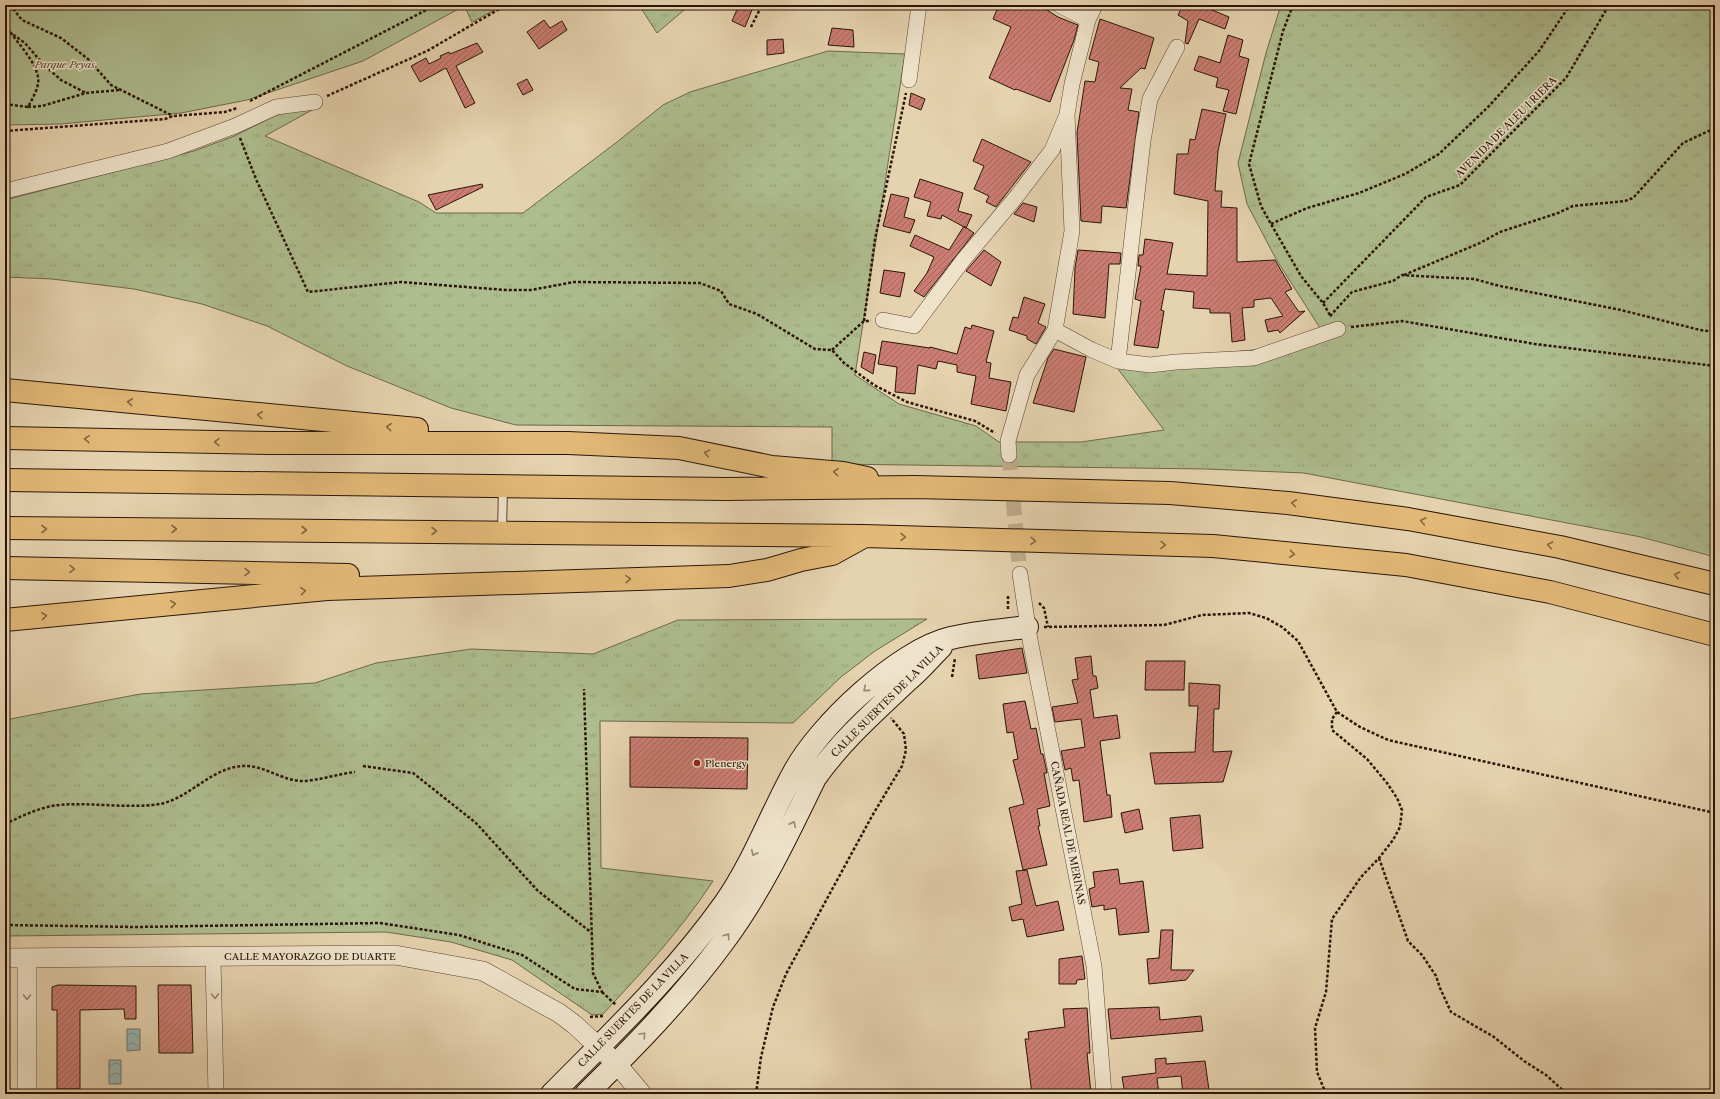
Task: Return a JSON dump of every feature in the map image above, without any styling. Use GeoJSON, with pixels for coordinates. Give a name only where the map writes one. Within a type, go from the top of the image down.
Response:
{"type":"FeatureCollection","features":[{"type":"Feature","properties":{"kind":"highway"},"geometry":{"type":"LineString","coordinates":[[5,390],[568,443]]}},
{"type":"Feature","properties":{"kind":"highway"},"geometry":{"type":"LineString","coordinates":[[5,438],[272,443],[568,443],[679,448],[772,467],[843,473],[915,487]]}},
{"type":"Feature","properties":{"kind":"highway"},"geometry":{"type":"LineString","coordinates":[[5,480],[718,489],[915,487],[1170,493],[1288,503],[1408,519],[1552,545],[1715,584]]}},
{"type":"Feature","properties":{"kind":"highway"},"geometry":{"type":"LineString","coordinates":[[5,528],[864,536],[1213,546],[1406,565],[1550,592],[1715,635]]}},
{"type":"Feature","properties":{"kind":"highway"},"geometry":{"type":"LineString","coordinates":[[5,620],[327,589],[729,576],[767,570],[801,560],[832,554],[864,536]]}},
{"type":"Feature","properties":{"kind":"highway"},"geometry":{"type":"LineString","coordinates":[[5,568],[602,580]]}},
{"type":"Feature","properties":{"kind":"main road","name":"CALLE SUERTES DE LA VILLA"},"geometry":{"type":"LineString","coordinates":[[552,1094],[671,973],[712,920],[750,860],[794,772],[835,719],[862,692],[920,650],[950,638],[1027,627]]}},
{"type":"Feature","properties":{"kind":"main road","name":"CALLE SUERTES DE LA VILLA"},"geometry":{"type":"LineString","coordinates":[[586,1094],[676,999],[724,941],[763,880],[815,778],[825,764],[875,710],[910,679],[950,638]]}},
{"type":"Feature","properties":{"kind":"street"},"geometry":{"type":"LineString","coordinates":[[909,80],[919,5]]}},
{"type":"Feature","properties":{"kind":"street"},"geometry":{"type":"LineString","coordinates":[[1059,5],[1088,20]]}},
{"type":"Feature","properties":{"kind":"street"},"geometry":{"type":"LineString","coordinates":[[1009,448],[1027,375],[1055,330],[1072,231],[1067,114],[1072,84],[1088,20],[1095,5]]}},
{"type":"Feature","properties":{"kind":"street"},"geometry":{"type":"LineString","coordinates":[[1118,361],[1143,141],[1150,99],[1177,47]]}},
{"type":"Feature","properties":{"kind":"street"},"geometry":{"type":"LineString","coordinates":[[5,191],[168,151],[235,126],[276,107],[315,102]]}},
{"type":"Feature","properties":{"kind":"street"},"geometry":{"type":"LineString","coordinates":[[883,320],[914,326],[964,259],[1017,196],[1052,150],[1067,114]]}},
{"type":"Feature","properties":{"kind":"street"},"geometry":{"type":"LineString","coordinates":[[1055,330],[1092,350],[1118,361],[1150,365],[1176,362],[1254,358],[1338,329]]}},
{"type":"Feature","properties":{"kind":"street","name":"CAÑADA REAL DE MERINAS"},"geometry":{"type":"LineString","coordinates":[[1020,574],[1027,627],[1094,966],[1104,1094]]}},
{"type":"Feature","properties":{"kind":"street","name":"CALLE MAYORAZGO DE DUARTE"},"geometry":{"type":"LineString","coordinates":[[5,958],[395,955],[483,971],[559,1013],[599,1046],[616,1063],[642,1094]]}},
{"type":"Feature","properties":{"kind":"street"},"geometry":{"type":"LineString","coordinates":[[213,957],[216,1094]]}},
{"type":"Feature","properties":{"kind":"street"},"geometry":{"type":"LineString","coordinates":[[27,958],[27,1094]]}},
{"type":"Feature","properties":{"kind":"lane"},"geometry":{"type":"LineString","coordinates":[[502,532],[503,487]]}},
{"type":"Feature","properties":{"kind":"path"},"geometry":{"type":"LineString","coordinates":[[10,5],[22,20],[60,38],[88,59],[111,84],[120,90],[173,116]]}},
{"type":"Feature","properties":{"kind":"path"},"geometry":{"type":"LineString","coordinates":[[246,104],[436,5]]}},
{"type":"Feature","properties":{"kind":"path"},"geometry":{"type":"LineString","coordinates":[[315,102],[427,51],[506,5]]}},
{"type":"Feature","properties":{"kind":"path"},"geometry":{"type":"LineString","coordinates":[[751,27],[762,5]]}},
{"type":"Feature","properties":{"kind":"path"},"geometry":{"type":"LineString","coordinates":[[1293,5],[1284,32],[1250,164],[1261,206],[1301,276],[1323,304],[1338,329],[1402,321],[1535,344],[1715,366]]}},
{"type":"Feature","properties":{"kind":"path"},"geometry":{"type":"LineString","coordinates":[[1271,224],[1307,208],[1358,193],[1392,179],[1439,154],[1489,106],[1539,51],[1570,5]]}},
{"type":"Feature","properties":{"kind":"path","name":"AVENIDA DE ALEU I RIERA"},"geometry":{"type":"LineString","coordinates":[[1323,304],[1426,197],[1460,185],[1566,78],[1609,5]]}},
{"type":"Feature","properties":{"kind":"path"},"geometry":{"type":"LineString","coordinates":[[5,29],[25,43],[43,64],[61,80],[86,93]]}},
{"type":"Feature","properties":{"kind":"path"},"geometry":{"type":"LineString","coordinates":[[11,33],[28,55],[38,77],[36,91],[28,107]]}},
{"type":"Feature","properties":{"kind":"path"},"geometry":{"type":"LineString","coordinates":[[864,321],[875,239],[909,80]]}},
{"type":"Feature","properties":{"kind":"path"},"geometry":{"type":"LineString","coordinates":[[5,104],[28,107],[42,106],[86,93],[120,90]]}},
{"type":"Feature","properties":{"kind":"path"},"geometry":{"type":"LineString","coordinates":[[5,131],[158,120],[173,116],[224,112],[239,107]]}},
{"type":"Feature","properties":{"kind":"path"},"geometry":{"type":"LineString","coordinates":[[224,112],[235,126],[256,180],[308,292],[402,282],[506,290],[532,290],[574,282],[700,283],[721,291],[729,304],[757,314],[815,349],[832,350],[844,363],[874,385],[907,402],[975,421],[1009,448]]}},
{"type":"Feature","properties":{"kind":"path"},"geometry":{"type":"LineString","coordinates":[[1330,316],[1352,292],[1393,281],[1402,275],[1480,243],[1500,232],[1558,213],[1573,206],[1625,201],[1633,198],[1683,143],[1715,128]]}},
{"type":"Feature","properties":{"kind":"path"},"geometry":{"type":"LineString","coordinates":[[1402,275],[1474,279],[1500,286],[1621,310],[1700,330],[1715,332]]}},
{"type":"Feature","properties":{"kind":"path"},"geometry":{"type":"LineString","coordinates":[[832,350],[864,321],[883,320]]}},
{"type":"Feature","properties":{"kind":"path"},"geometry":{"type":"LineString","coordinates":[[1027,627],[1164,625],[1202,615],[1249,613],[1266,618],[1282,627],[1298,641],[1337,712],[1360,727],[1388,740],[1715,813]]}},
{"type":"Feature","properties":{"kind":"path"},"geometry":{"type":"LineString","coordinates":[[584,689],[593,973],[602,992],[620,1008]]}},
{"type":"Feature","properties":{"kind":"path"},"geometry":{"type":"LineString","coordinates":[[1326,1094],[1317,1072],[1315,1028],[1326,992],[1332,919],[1361,877],[1380,858],[1400,827],[1402,810],[1398,798],[1387,782],[1367,759],[1332,730],[1332,719],[1337,712]]}},
{"type":"Feature","properties":{"kind":"path"},"geometry":{"type":"LineString","coordinates":[[756,1094],[761,1057],[773,1007],[786,974],[872,816],[902,766],[906,750],[904,734],[891,718]]}},
{"type":"Feature","properties":{"kind":"path"},"geometry":{"type":"LineString","coordinates":[[5,824],[38,810],[58,805],[160,804],[178,797],[214,775],[230,769],[248,766],[284,778],[302,781],[355,772]]}},
{"type":"Feature","properties":{"kind":"path"},"geometry":{"type":"LineString","coordinates":[[363,766],[412,773],[476,823],[538,891],[592,933]]}},
{"type":"Feature","properties":{"kind":"path"},"geometry":{"type":"LineString","coordinates":[[1380,858],[1408,942],[1422,955],[1436,976],[1451,1012],[1494,1037],[1524,1061],[1546,1074],[1567,1094]]}},
{"type":"Feature","properties":{"kind":"path"},"geometry":{"type":"LineString","coordinates":[[5,925],[136,927],[380,923],[459,935],[522,955],[575,989],[602,992]]}},
{"type":"Feature","properties":{"kind":"green space","name":"Parque Peyas"},"geometry":{"type":"Polygon","coordinates":[[[5,5],[464,6],[363,61],[247,100],[181,113],[60,124],[5,125],[5,5]]]}},
{"type":"Feature","properties":{"kind":"green space"},"geometry":{"type":"Polygon","coordinates":[[[464,5],[504,5],[472,22],[464,5]]]}},
{"type":"Feature","properties":{"kind":"green space"},"geometry":{"type":"Polygon","coordinates":[[[639,5],[690,5],[657,33],[639,5]]]}},
{"type":"Feature","properties":{"kind":"green space"},"geometry":{"type":"Polygon","coordinates":[[[1281,5],[1715,5],[1715,557],[1641,537],[1304,473],[1207,469],[832,464],[832,427],[516,425],[451,408],[347,366],[267,326],[202,304],[134,289],[52,279],[5,277],[5,200],[194,151],[232,137],[283,112],[312,110],[265,136],[419,202],[436,213],[523,213],[663,105],[690,92],[828,51],[905,54],[855,375],[899,404],[976,426],[999,442],[1081,442],[1164,430],[1118,369],[1158,359],[1264,349],[1320,328],[1276,259],[1247,204],[1238,163],[1266,53],[1281,5]]]}},
{"type":"Feature","properties":{"kind":"green space"},"geometry":{"type":"Polygon","coordinates":[[[927,619],[875,651],[841,677],[793,723],[600,721],[601,868],[713,881],[675,933],[603,1014],[592,1015],[512,960],[451,942],[386,932],[5,936],[5,720],[140,694],[315,683],[376,663],[471,649],[593,654],[678,620],[927,619]]]}},
{"type":"Feature","properties":{"kind":"water"},"geometry":{"type":"Polygon","coordinates":[[[127,1029],[140,1029],[140,1050],[127,1051],[127,1029]]]}},
{"type":"Feature","properties":{"kind":"water"},"geometry":{"type":"Polygon","coordinates":[[[109,1060],[121,1060],[121,1084],[109,1084],[109,1060]]]}},
{"type":"Feature","properties":{"kind":"building"},"geometry":{"type":"Polygon","coordinates":[[[739,5],[754,5],[745,27],[732,21],[739,5]]]}},
{"type":"Feature","properties":{"kind":"building"},"geometry":{"type":"Polygon","coordinates":[[[999,5],[1009,5],[1020,10],[1023,5],[1039,5],[1058,17],[1078,25],[1074,40],[1050,102],[1016,89],[1015,90],[989,78],[1011,27],[993,19],[999,5]]]}},
{"type":"Feature","properties":{"kind":"building"},"geometry":{"type":"Polygon","coordinates":[[[1183,5],[1200,5],[1229,17],[1225,29],[1199,19],[1188,44],[1185,43],[1188,21],[1178,15],[1183,5]]]}},
{"type":"Feature","properties":{"kind":"building"},"geometry":{"type":"Polygon","coordinates":[[[1100,19],[1154,38],[1145,69],[1141,68],[1120,88],[1132,89],[1128,110],[1139,112],[1126,208],[1102,206],[1101,223],[1081,221],[1077,133],[1085,81],[1095,82],[1099,62],[1089,59],[1100,19]]]}},
{"type":"Feature","properties":{"kind":"building"},"geometry":{"type":"Polygon","coordinates":[[[544,20],[550,28],[562,21],[567,30],[539,49],[527,32],[544,20]]]}},
{"type":"Feature","properties":{"kind":"building"},"geometry":{"type":"Polygon","coordinates":[[[832,28],[853,30],[854,47],[828,45],[832,28]]]}},
{"type":"Feature","properties":{"kind":"building"},"geometry":{"type":"Polygon","coordinates":[[[1228,35],[1243,40],[1239,56],[1249,59],[1236,114],[1223,111],[1229,90],[1216,87],[1218,78],[1194,70],[1199,56],[1220,63],[1228,35]]]}},
{"type":"Feature","properties":{"kind":"building"},"geometry":{"type":"Polygon","coordinates":[[[783,39],[784,53],[767,55],[767,40],[783,39]]]}},
{"type":"Feature","properties":{"kind":"building"},"geometry":{"type":"Polygon","coordinates":[[[477,43],[483,52],[456,66],[475,103],[465,108],[446,68],[420,82],[411,66],[426,58],[429,64],[441,58],[440,56],[449,52],[450,54],[477,43]]]}},
{"type":"Feature","properties":{"kind":"building"},"geometry":{"type":"Polygon","coordinates":[[[527,79],[533,90],[523,95],[517,84],[527,79]]]}},
{"type":"Feature","properties":{"kind":"building"},"geometry":{"type":"Polygon","coordinates":[[[911,93],[925,99],[921,110],[909,105],[911,93]]]}},
{"type":"Feature","properties":{"kind":"building"},"geometry":{"type":"Polygon","coordinates":[[[1202,109],[1226,114],[1218,151],[1215,191],[1222,191],[1221,207],[1237,208],[1237,262],[1275,260],[1292,289],[1285,292],[1299,312],[1305,311],[1280,333],[1278,330],[1268,332],[1265,320],[1283,316],[1271,298],[1254,300],[1254,307],[1242,308],[1245,340],[1232,342],[1230,313],[1210,313],[1210,309],[1193,308],[1194,292],[1165,289],[1161,310],[1164,311],[1158,348],[1134,345],[1141,301],[1135,299],[1141,266],[1138,266],[1139,255],[1143,255],[1145,239],[1173,243],[1167,274],[1207,276],[1208,201],[1174,194],[1177,154],[1188,154],[1190,139],[1195,140],[1202,109]]]}},
{"type":"Feature","properties":{"kind":"building"},"geometry":{"type":"Polygon","coordinates":[[[982,139],[1031,162],[996,207],[986,202],[989,196],[974,189],[984,166],[973,161],[982,139]]]}},
{"type":"Feature","properties":{"kind":"building"},"geometry":{"type":"Polygon","coordinates":[[[920,179],[963,193],[958,211],[972,215],[966,228],[942,215],[941,219],[927,216],[931,202],[914,197],[920,179]]]}},
{"type":"Feature","properties":{"kind":"building"},"geometry":{"type":"Polygon","coordinates":[[[482,184],[483,187],[436,210],[428,195],[482,184]]]}},
{"type":"Feature","properties":{"kind":"building"},"geometry":{"type":"Polygon","coordinates":[[[891,194],[909,198],[904,217],[915,220],[910,233],[883,226],[891,194]]]}},
{"type":"Feature","properties":{"kind":"building"},"geometry":{"type":"Polygon","coordinates":[[[1023,203],[1037,207],[1034,222],[1014,214],[1023,203]]]}},
{"type":"Feature","properties":{"kind":"building"},"geometry":{"type":"Polygon","coordinates":[[[964,226],[974,233],[924,297],[914,291],[927,273],[934,257],[910,246],[915,235],[949,250],[964,226]]]}},
{"type":"Feature","properties":{"kind":"building"},"geometry":{"type":"Polygon","coordinates":[[[984,250],[1001,262],[991,286],[966,271],[984,250]]]}},
{"type":"Feature","properties":{"kind":"building"},"geometry":{"type":"Polygon","coordinates":[[[1078,250],[1121,253],[1120,264],[1109,264],[1105,318],[1073,314],[1075,268],[1078,250]]]}},
{"type":"Feature","properties":{"kind":"building"},"geometry":{"type":"Polygon","coordinates":[[[884,270],[905,273],[900,297],[880,293],[884,270]]]}},
{"type":"Feature","properties":{"kind":"building"},"geometry":{"type":"Polygon","coordinates":[[[1024,297],[1045,304],[1038,323],[1046,327],[1036,344],[1027,339],[1027,336],[1009,330],[1013,317],[1018,318],[1024,297]]]}},
{"type":"Feature","properties":{"kind":"building"},"geometry":{"type":"Polygon","coordinates":[[[972,325],[994,331],[986,362],[991,363],[989,378],[1011,382],[1006,411],[971,404],[976,376],[957,372],[957,365],[938,361],[936,369],[918,365],[915,394],[895,392],[897,367],[878,364],[882,341],[930,347],[957,354],[965,327],[971,329],[972,325]]]}},
{"type":"Feature","properties":{"kind":"building"},"geometry":{"type":"Polygon","coordinates":[[[1054,349],[1086,357],[1074,412],[1033,403],[1048,358],[1054,349]]]}},
{"type":"Feature","properties":{"kind":"building"},"geometry":{"type":"Polygon","coordinates":[[[864,352],[876,355],[873,374],[861,367],[864,352]]]}},
{"type":"Feature","properties":{"kind":"building"},"geometry":{"type":"Polygon","coordinates":[[[1022,648],[1027,673],[979,679],[976,655],[1022,648]]]}},
{"type":"Feature","properties":{"kind":"building"},"geometry":{"type":"Polygon","coordinates":[[[1091,656],[1093,676],[1096,676],[1098,688],[1090,690],[1094,718],[1117,715],[1120,738],[1100,741],[1107,795],[1110,795],[1112,817],[1084,822],[1079,780],[1073,781],[1071,768],[1065,770],[1061,751],[1085,747],[1081,719],[1055,722],[1052,707],[1078,703],[1072,680],[1078,679],[1075,658],[1091,656]]]}},
{"type":"Feature","properties":{"kind":"building"},"geometry":{"type":"Polygon","coordinates":[[[1146,661],[1185,661],[1184,690],[1145,690],[1146,661]]]}},
{"type":"Feature","properties":{"kind":"building"},"geometry":{"type":"Polygon","coordinates":[[[1189,683],[1220,685],[1219,709],[1214,709],[1213,752],[1232,751],[1223,782],[1155,784],[1150,753],[1195,752],[1198,706],[1189,706],[1189,683]]]}},
{"type":"Feature","properties":{"kind":"building"},"geometry":{"type":"Polygon","coordinates":[[[1025,701],[1031,729],[1036,728],[1041,754],[1043,754],[1047,773],[1044,773],[1050,806],[1037,809],[1040,826],[1038,826],[1047,865],[1023,870],[1009,808],[1024,804],[1013,760],[1018,759],[1013,732],[1007,733],[1003,704],[1025,701]]]}},
{"type":"Feature","properties":{"kind":"building"},"geometry":{"type":"Polygon","coordinates":[[[630,737],[748,738],[747,789],[630,787],[630,737]]]}},
{"type":"Feature","properties":{"kind":"building"},"geometry":{"type":"Polygon","coordinates":[[[1139,809],[1143,829],[1125,833],[1121,813],[1139,809]]]}},
{"type":"Feature","properties":{"kind":"building"},"geometry":{"type":"Polygon","coordinates":[[[1200,815],[1203,848],[1173,851],[1170,818],[1200,815]]]}},
{"type":"Feature","properties":{"kind":"building"},"geometry":{"type":"Polygon","coordinates":[[[1118,869],[1120,884],[1143,881],[1149,932],[1119,935],[1116,908],[1104,910],[1104,905],[1092,907],[1089,889],[1095,887],[1093,872],[1118,869]]]}},
{"type":"Feature","properties":{"kind":"building"},"geometry":{"type":"Polygon","coordinates":[[[1027,870],[1036,906],[1058,901],[1064,930],[1027,937],[1023,919],[1012,921],[1009,907],[1022,904],[1016,871],[1027,870]]]}},
{"type":"Feature","properties":{"kind":"building"},"geometry":{"type":"Polygon","coordinates":[[[1161,930],[1173,930],[1171,970],[1194,970],[1186,980],[1149,984],[1147,959],[1159,958],[1161,930]]]}},
{"type":"Feature","properties":{"kind":"building"},"geometry":{"type":"Polygon","coordinates":[[[1082,956],[1085,979],[1077,980],[1076,984],[1059,984],[1059,959],[1082,956]]]}},
{"type":"Feature","properties":{"kind":"building"},"geometry":{"type":"Polygon","coordinates":[[[58,985],[136,986],[136,1019],[125,1019],[124,1009],[80,1010],[80,1089],[57,1089],[57,1010],[52,1010],[52,987],[58,985]]]}},
{"type":"Feature","properties":{"kind":"building"},"geometry":{"type":"Polygon","coordinates":[[[158,985],[191,985],[193,1053],[159,1053],[158,985]]]}},
{"type":"Feature","properties":{"kind":"building"},"geometry":{"type":"Polygon","coordinates":[[[1159,1007],[1160,1020],[1201,1016],[1203,1031],[1111,1039],[1108,1009],[1159,1007]]]}},
{"type":"Feature","properties":{"kind":"building"},"geometry":{"type":"Polygon","coordinates":[[[1087,1008],[1090,1053],[1087,1053],[1091,1094],[1032,1094],[1025,1039],[1029,1039],[1028,1032],[1065,1027],[1063,1009],[1087,1008]]]}},
{"type":"Feature","properties":{"kind":"building"},"geometry":{"type":"Polygon","coordinates":[[[1166,1058],[1166,1064],[1205,1061],[1209,1090],[1183,1094],[1181,1076],[1157,1078],[1159,1094],[1125,1094],[1122,1077],[1156,1073],[1155,1059],[1166,1058]]]}},
{"type":"Feature","properties":{"kind":"tunnel"},"geometry":{"type":"LineString","coordinates":[[1009,455],[1020,574]]}},
{"type":"Feature","properties":{"kind":"place","name":"Plenergy"},"geometry":{"type":"Point","coordinates":[697,763]}}]}
